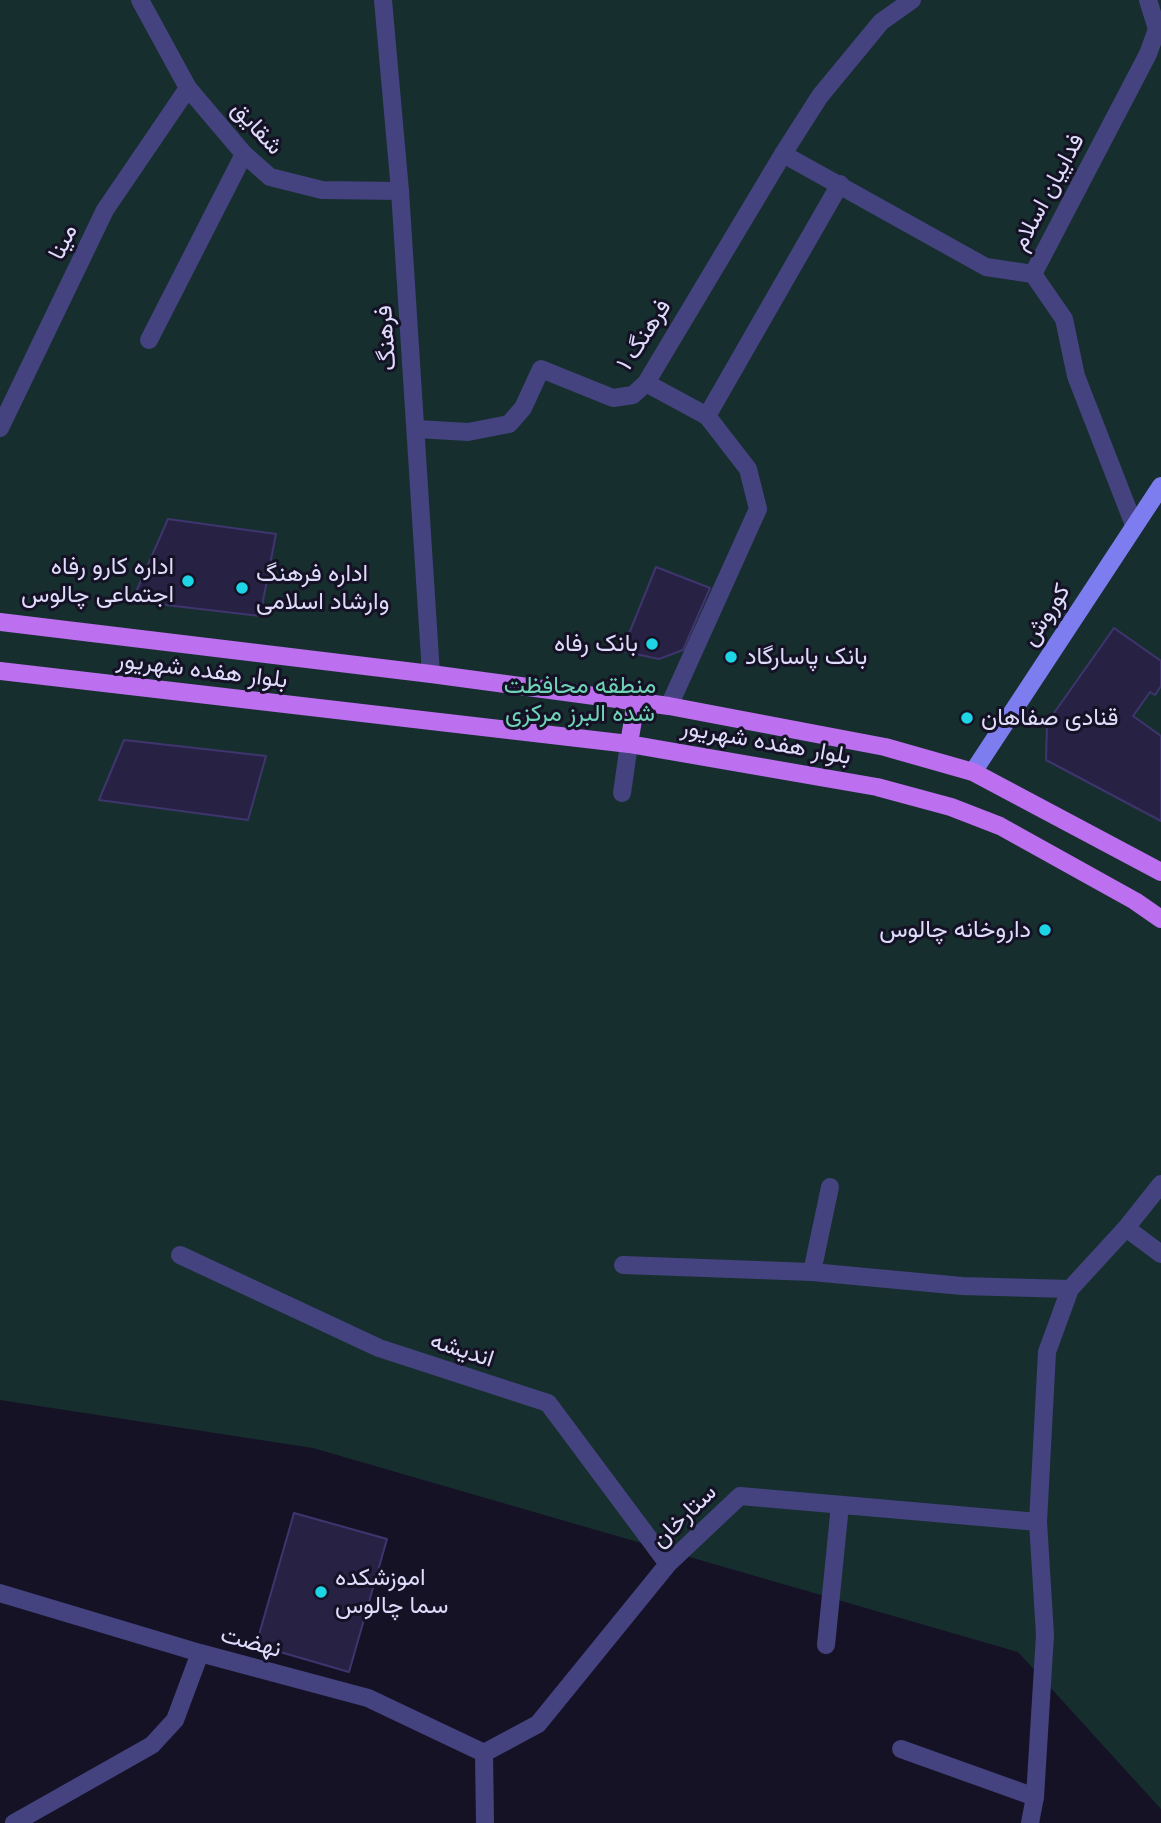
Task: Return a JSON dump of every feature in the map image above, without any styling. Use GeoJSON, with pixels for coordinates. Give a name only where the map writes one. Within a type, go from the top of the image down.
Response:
{"type":"FeatureCollection","features":[{"type":"Feature","properties":{"kind":"main road","name":"کوروش"},"geometry":{"type":"LineString","coordinates":[[973,772],[1161,486]]}},
{"type":"Feature","properties":{"kind":"main road","name":"بلوار هفده شهریور"},"geometry":{"type":"LineString","coordinates":[[0,622],[636,701],[885,747],[973,772],[1161,872]]}},
{"type":"Feature","properties":{"kind":"main road","name":"بلوار هفده شهریور"},"geometry":{"type":"LineString","coordinates":[[0,671],[629,744],[814,774],[951,807],[1000,827],[1135,901],[1161,919]]}},
{"type":"Feature","properties":{"kind":"main road"},"geometry":{"type":"LineString","coordinates":[[629,744],[636,701]]}},
{"type":"Feature","properties":{"kind":"street","name":"شقایق"},"geometry":{"type":"LineString","coordinates":[[140,0],[188,88],[244,154],[270,177],[322,190],[400,191]]}},
{"type":"Feature","properties":{"kind":"street","name":"فرهنگ"},"geometry":{"type":"LineString","coordinates":[[383,0],[417,429],[431,674]]}},
{"type":"Feature","properties":{"kind":"street","name":"فرهنگ ۱"},"geometry":{"type":"LineString","coordinates":[[417,429],[468,432],[509,425],[523,408],[541,369],[571,384],[613,398],[633,396],[646,383],[820,96],[881,22],[912,0]]}},
{"type":"Feature","properties":{"kind":"street","name":"فداییان اسلام"},"geometry":{"type":"LineString","coordinates":[[1134,525],[1076,376],[1064,319],[1033,274],[1148,54],[1157,29],[1148,0]]}},
{"type":"Feature","properties":{"kind":"street","name":"مینا"},"geometry":{"type":"LineString","coordinates":[[0,428],[105,210],[188,88]]}},
{"type":"Feature","properties":{"kind":"street"},"geometry":{"type":"LineString","coordinates":[[149,340],[244,154]]}},
{"type":"Feature","properties":{"kind":"street"},"geometry":{"type":"LineString","coordinates":[[783,154],[985,267],[1033,274]]}},
{"type":"Feature","properties":{"kind":"street"},"geometry":{"type":"LineString","coordinates":[[707,416],[840,184]]}},
{"type":"Feature","properties":{"kind":"street"},"geometry":{"type":"LineString","coordinates":[[646,383],[707,416],[748,469],[758,509],[669,706]]}},
{"type":"Feature","properties":{"kind":"street"},"geometry":{"type":"LineString","coordinates":[[622,793],[629,744]]}},
{"type":"Feature","properties":{"kind":"street"},"geometry":{"type":"LineString","coordinates":[[1030,1823],[1045,1635],[1038,1522],[1047,1352],[1070,1289],[1126,1228],[1161,1184]]}},
{"type":"Feature","properties":{"kind":"street"},"geometry":{"type":"LineString","coordinates":[[812,1272],[830,1187]]}},
{"type":"Feature","properties":{"kind":"street"},"geometry":{"type":"LineString","coordinates":[[1126,1228],[1161,1254]]}},
{"type":"Feature","properties":{"kind":"street","name":"اندیشه"},"geometry":{"type":"LineString","coordinates":[[180,1255],[379,1348],[548,1403],[668,1564]]}},
{"type":"Feature","properties":{"kind":"street"},"geometry":{"type":"LineString","coordinates":[[623,1265],[812,1272],[962,1286],[1070,1289]]}},
{"type":"Feature","properties":{"kind":"street","name":"ستارخان"},"geometry":{"type":"LineString","coordinates":[[484,1753],[538,1724],[668,1564],[740,1496],[1038,1522]]}},
{"type":"Feature","properties":{"kind":"street"},"geometry":{"type":"LineString","coordinates":[[826,1646],[840,1505]]}},
{"type":"Feature","properties":{"kind":"street","name":"نهضت"},"geometry":{"type":"LineString","coordinates":[[0,1593],[200,1653],[368,1698],[484,1753]]}},
{"type":"Feature","properties":{"kind":"street"},"geometry":{"type":"LineString","coordinates":[[15,1823],[152,1745],[175,1720],[200,1653]]}},
{"type":"Feature","properties":{"kind":"street"},"geometry":{"type":"LineString","coordinates":[[901,1749],[1034,1797]]}},
{"type":"Feature","properties":{"kind":"street"},"geometry":{"type":"LineString","coordinates":[[484,1753],[485,1823]]}},
{"type":"Feature","properties":{"kind":"green space","name":"منطقه محافظت شده البرز مرکزی"},"geometry":{"type":"Polygon","coordinates":[[[0,0],[1161,0],[1161,1809],[1018,1652],[313,1448],[0,1400],[0,0]]]}},
{"type":"Feature","properties":{"kind":"building"},"geometry":{"type":"Polygon","coordinates":[[[168,519],[276,534],[260,616],[132,601],[168,519]]]}},
{"type":"Feature","properties":{"kind":"building"},"geometry":{"type":"Polygon","coordinates":[[[656,567],[710,588],[683,650],[659,659],[622,651],[656,567]]]}},
{"type":"Feature","properties":{"kind":"building"},"geometry":{"type":"Polygon","coordinates":[[[1114,628],[1161,661],[1161,686],[1155,695],[1150,692],[1133,716],[1161,736],[1161,821],[1046,760],[1047,723],[1114,628]]]}},
{"type":"Feature","properties":{"kind":"building"},"geometry":{"type":"Polygon","coordinates":[[[124,740],[266,756],[248,820],[99,800],[124,740]]]}},
{"type":"Feature","properties":{"kind":"building","name":"اموزشکده سما چالوس"},"geometry":{"type":"Polygon","coordinates":[[[294,1513],[387,1539],[349,1672],[256,1645],[294,1513]]]}},
{"type":"Feature","properties":{"kind":"place","name":"اداره کارو رفاه اجتماعی چالوس"},"geometry":{"type":"Point","coordinates":[188,581]}},
{"type":"Feature","properties":{"kind":"place","name":"اداره فرهنگ وارشاد اسلامی"},"geometry":{"type":"Point","coordinates":[242,588]}},
{"type":"Feature","properties":{"kind":"place","name":"بانک رفاه"},"geometry":{"type":"Point","coordinates":[652,644]}},
{"type":"Feature","properties":{"kind":"place","name":"بانک پاسارگاد"},"geometry":{"type":"Point","coordinates":[731,657]}},
{"type":"Feature","properties":{"kind":"place","name":"قنادی صفاهان"},"geometry":{"type":"Point","coordinates":[967,718]}},
{"type":"Feature","properties":{"kind":"place","name":"داروخانه چالوس"},"geometry":{"type":"Point","coordinates":[1045,930]}},
{"type":"Feature","properties":{"kind":"place","name":"اموزشکده سما چالوس"},"geometry":{"type":"Point","coordinates":[321,1592]}}]}
